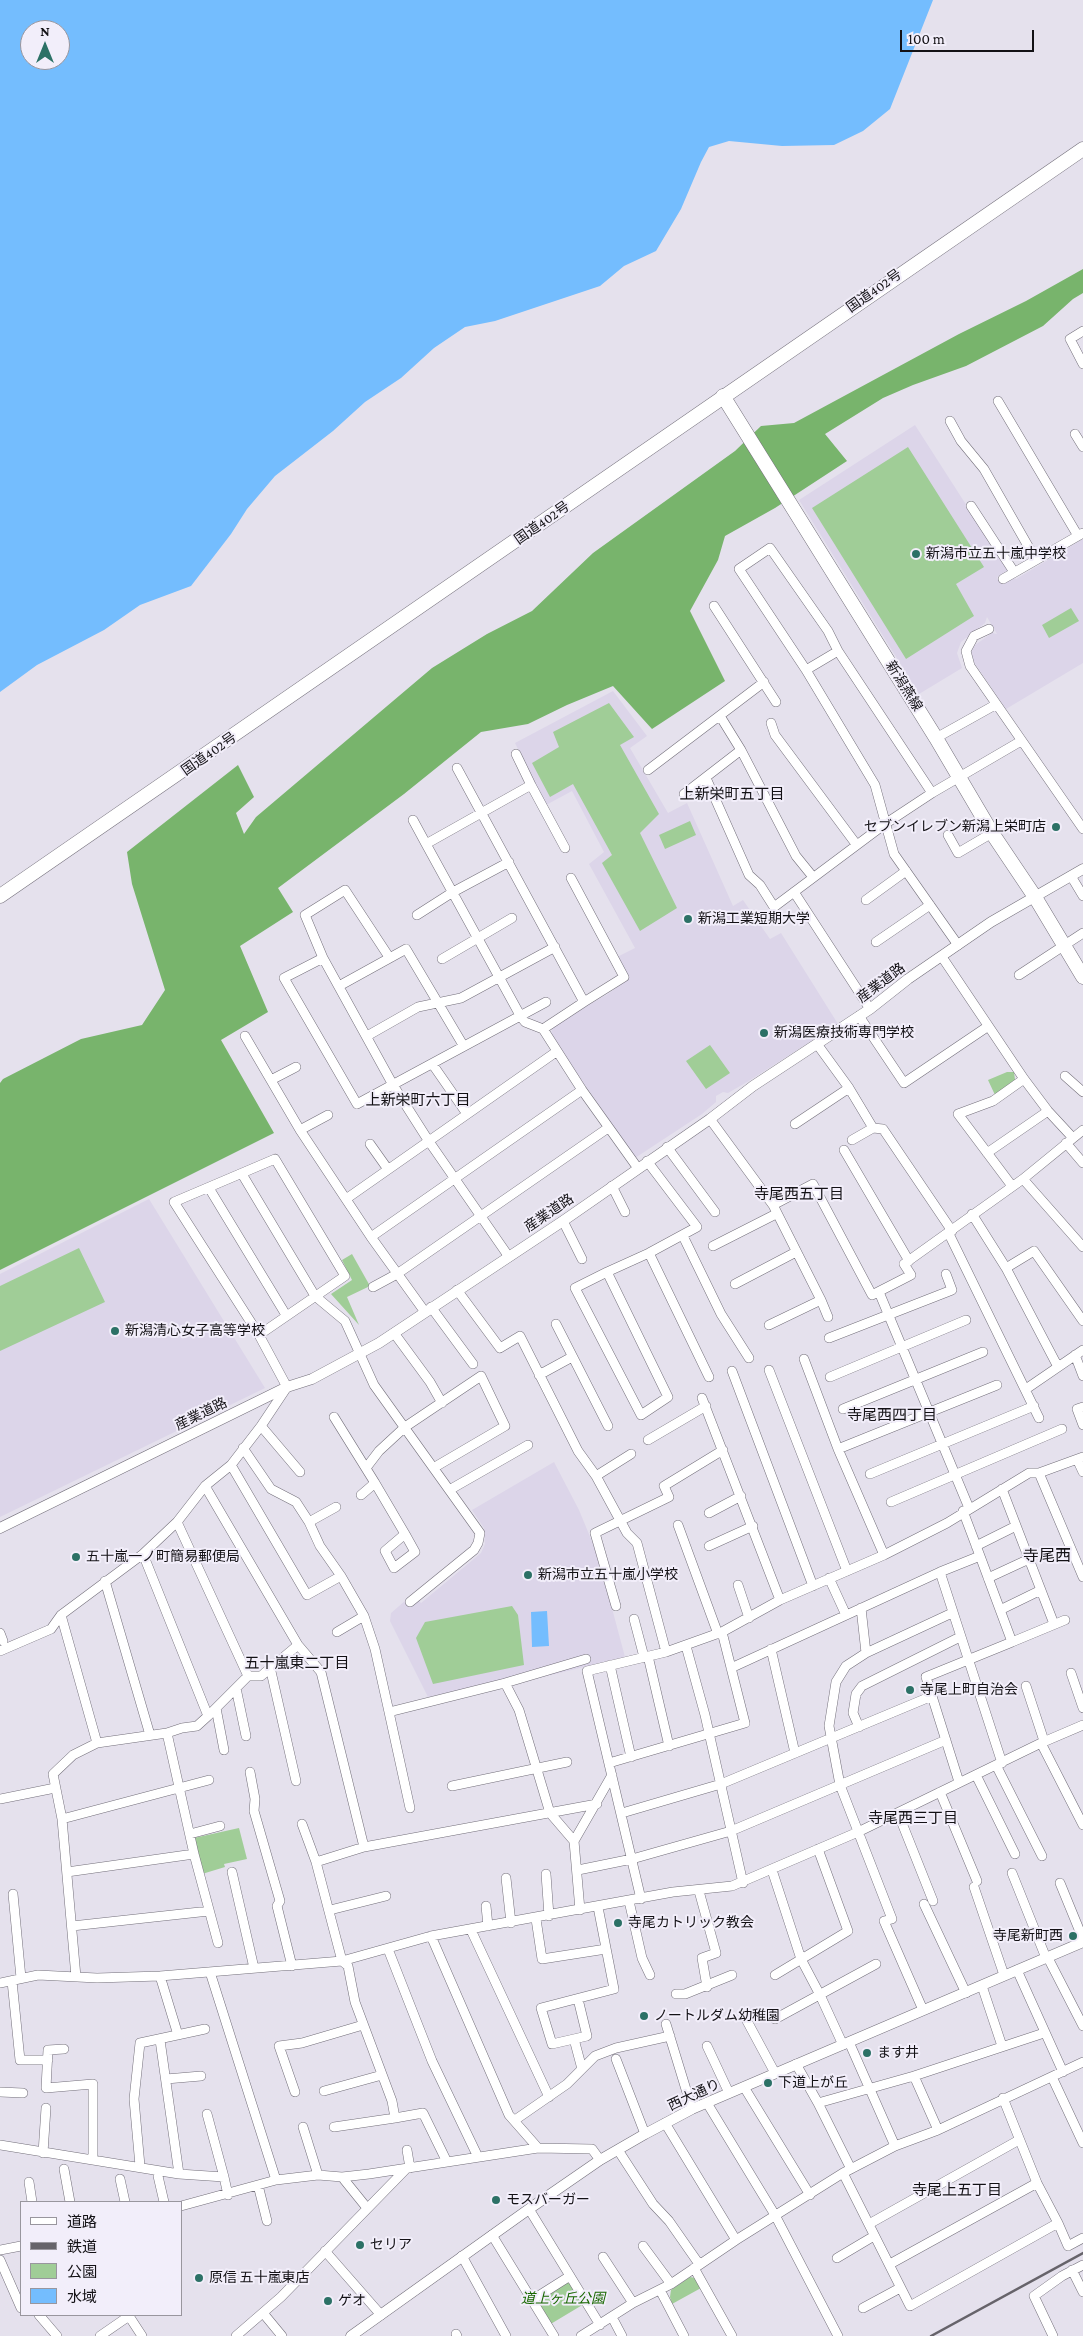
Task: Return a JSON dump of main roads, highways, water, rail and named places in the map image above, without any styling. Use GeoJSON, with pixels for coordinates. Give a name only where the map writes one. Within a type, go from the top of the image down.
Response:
{"type":"FeatureCollection","features":[{"type":"Feature","properties":{"kind":"main road","name":"国道402号"},"geometry":{"type":"LineString","coordinates":[[0,896],[102,828],[723,396],[1083,149]]}},
{"type":"Feature","properties":{"kind":"main road","name":"新潟燕線"},"geometry":{"type":"LineString","coordinates":[[723,396],[936,738],[992,833],[1035,897],[1083,977]]}},
{"type":"Feature","properties":{"kind":"water"},"geometry":{"type":"Polygon","coordinates":[[[0,0],[933,0],[890,109],[863,131],[834,145],[782,146],[729,141],[709,147],[681,209],[656,251],[624,266],[600,286],[495,321],[465,327],[434,348],[401,378],[365,402],[333,431],[275,476],[247,509],[231,534],[191,586],[140,605],[104,630],[37,665],[0,692],[0,0]]]}},
{"type":"Feature","properties":{"kind":"water"},"geometry":{"type":"Polygon","coordinates":[[[547,1611],[549,1646],[532,1647],[531,1612],[547,1611]]]}},
{"type":"Feature","properties":{"kind":"railway"},"geometry":{"type":"LineString","coordinates":[[931,2336],[1083,2253]]}},
{"type":"Feature","properties":{"kind":"place","name":"新潟市立五十嵐中学校"},"geometry":{"type":"Point","coordinates":[916,554]}},
{"type":"Feature","properties":{"kind":"place","name":"セブンイレブン新潟上栄町店"},"geometry":{"type":"Point","coordinates":[1056,827]}},
{"type":"Feature","properties":{"kind":"place","name":"新潟工業短期大学"},"geometry":{"type":"Point","coordinates":[688,919]}},
{"type":"Feature","properties":{"kind":"place","name":"新潟医療技術専門学校"},"geometry":{"type":"Point","coordinates":[764,1033]}},
{"type":"Feature","properties":{"kind":"place","name":"新潟清心女子高等学校"},"geometry":{"type":"Point","coordinates":[115,1331]}},
{"type":"Feature","properties":{"kind":"place","name":"五十嵐一ノ町簡易郵便局"},"geometry":{"type":"Point","coordinates":[76,1557]}},
{"type":"Feature","properties":{"kind":"place","name":"新潟市立五十嵐小学校"},"geometry":{"type":"Point","coordinates":[528,1575]}},
{"type":"Feature","properties":{"kind":"place","name":"寺尾上町自治会"},"geometry":{"type":"Point","coordinates":[910,1690]}},
{"type":"Feature","properties":{"kind":"place","name":"寺尾カトリック教会"},"geometry":{"type":"Point","coordinates":[618,1923]}},
{"type":"Feature","properties":{"kind":"place","name":"寺尾新町西"},"geometry":{"type":"Point","coordinates":[1073,1936]}},
{"type":"Feature","properties":{"kind":"place","name":"ノートルダム幼稚園"},"geometry":{"type":"Point","coordinates":[644,2016]}},
{"type":"Feature","properties":{"kind":"place","name":"ます井"},"geometry":{"type":"Point","coordinates":[867,2053]}},
{"type":"Feature","properties":{"kind":"place","name":"下道上が丘"},"geometry":{"type":"Point","coordinates":[768,2083]}},
{"type":"Feature","properties":{"kind":"place","name":"モスバーガー"},"geometry":{"type":"Point","coordinates":[496,2200]}},
{"type":"Feature","properties":{"kind":"place","name":"セリア"},"geometry":{"type":"Point","coordinates":[360,2245]}},
{"type":"Feature","properties":{"kind":"place","name":"原信 五十嵐東店"},"geometry":{"type":"Point","coordinates":[199,2278]}},
{"type":"Feature","properties":{"kind":"place","name":"ゲオ"},"geometry":{"type":"Point","coordinates":[328,2301]}},
{"type":"Feature","properties":{"kind":"district","name":"上新栄町五丁目"},"geometry":{"type":"Point","coordinates":[732,794]}},
{"type":"Feature","properties":{"kind":"district","name":"上新栄町六丁目"},"geometry":{"type":"Point","coordinates":[418,1100]}},
{"type":"Feature","properties":{"kind":"district","name":"寺尾西五丁目"},"geometry":{"type":"Point","coordinates":[799,1194]}},
{"type":"Feature","properties":{"kind":"district","name":"寺尾西四丁目"},"geometry":{"type":"Point","coordinates":[892,1415]}},
{"type":"Feature","properties":{"kind":"district","name":"寺尾西"},"geometry":{"type":"Point","coordinates":[1047,1556]}},
{"type":"Feature","properties":{"kind":"district","name":"五十嵐東二丁目"},"geometry":{"type":"Point","coordinates":[297,1663]}},
{"type":"Feature","properties":{"kind":"district","name":"寺尾西三丁目"},"geometry":{"type":"Point","coordinates":[913,1818]}},
{"type":"Feature","properties":{"kind":"district","name":"寺尾上五丁目"},"geometry":{"type":"Point","coordinates":[957,2190]}},
{"type":"Feature","properties":{"kind":"park label","name":"道上ヶ丘公園"},"geometry":{"type":"Point","coordinates":[563,2299]}}]}
